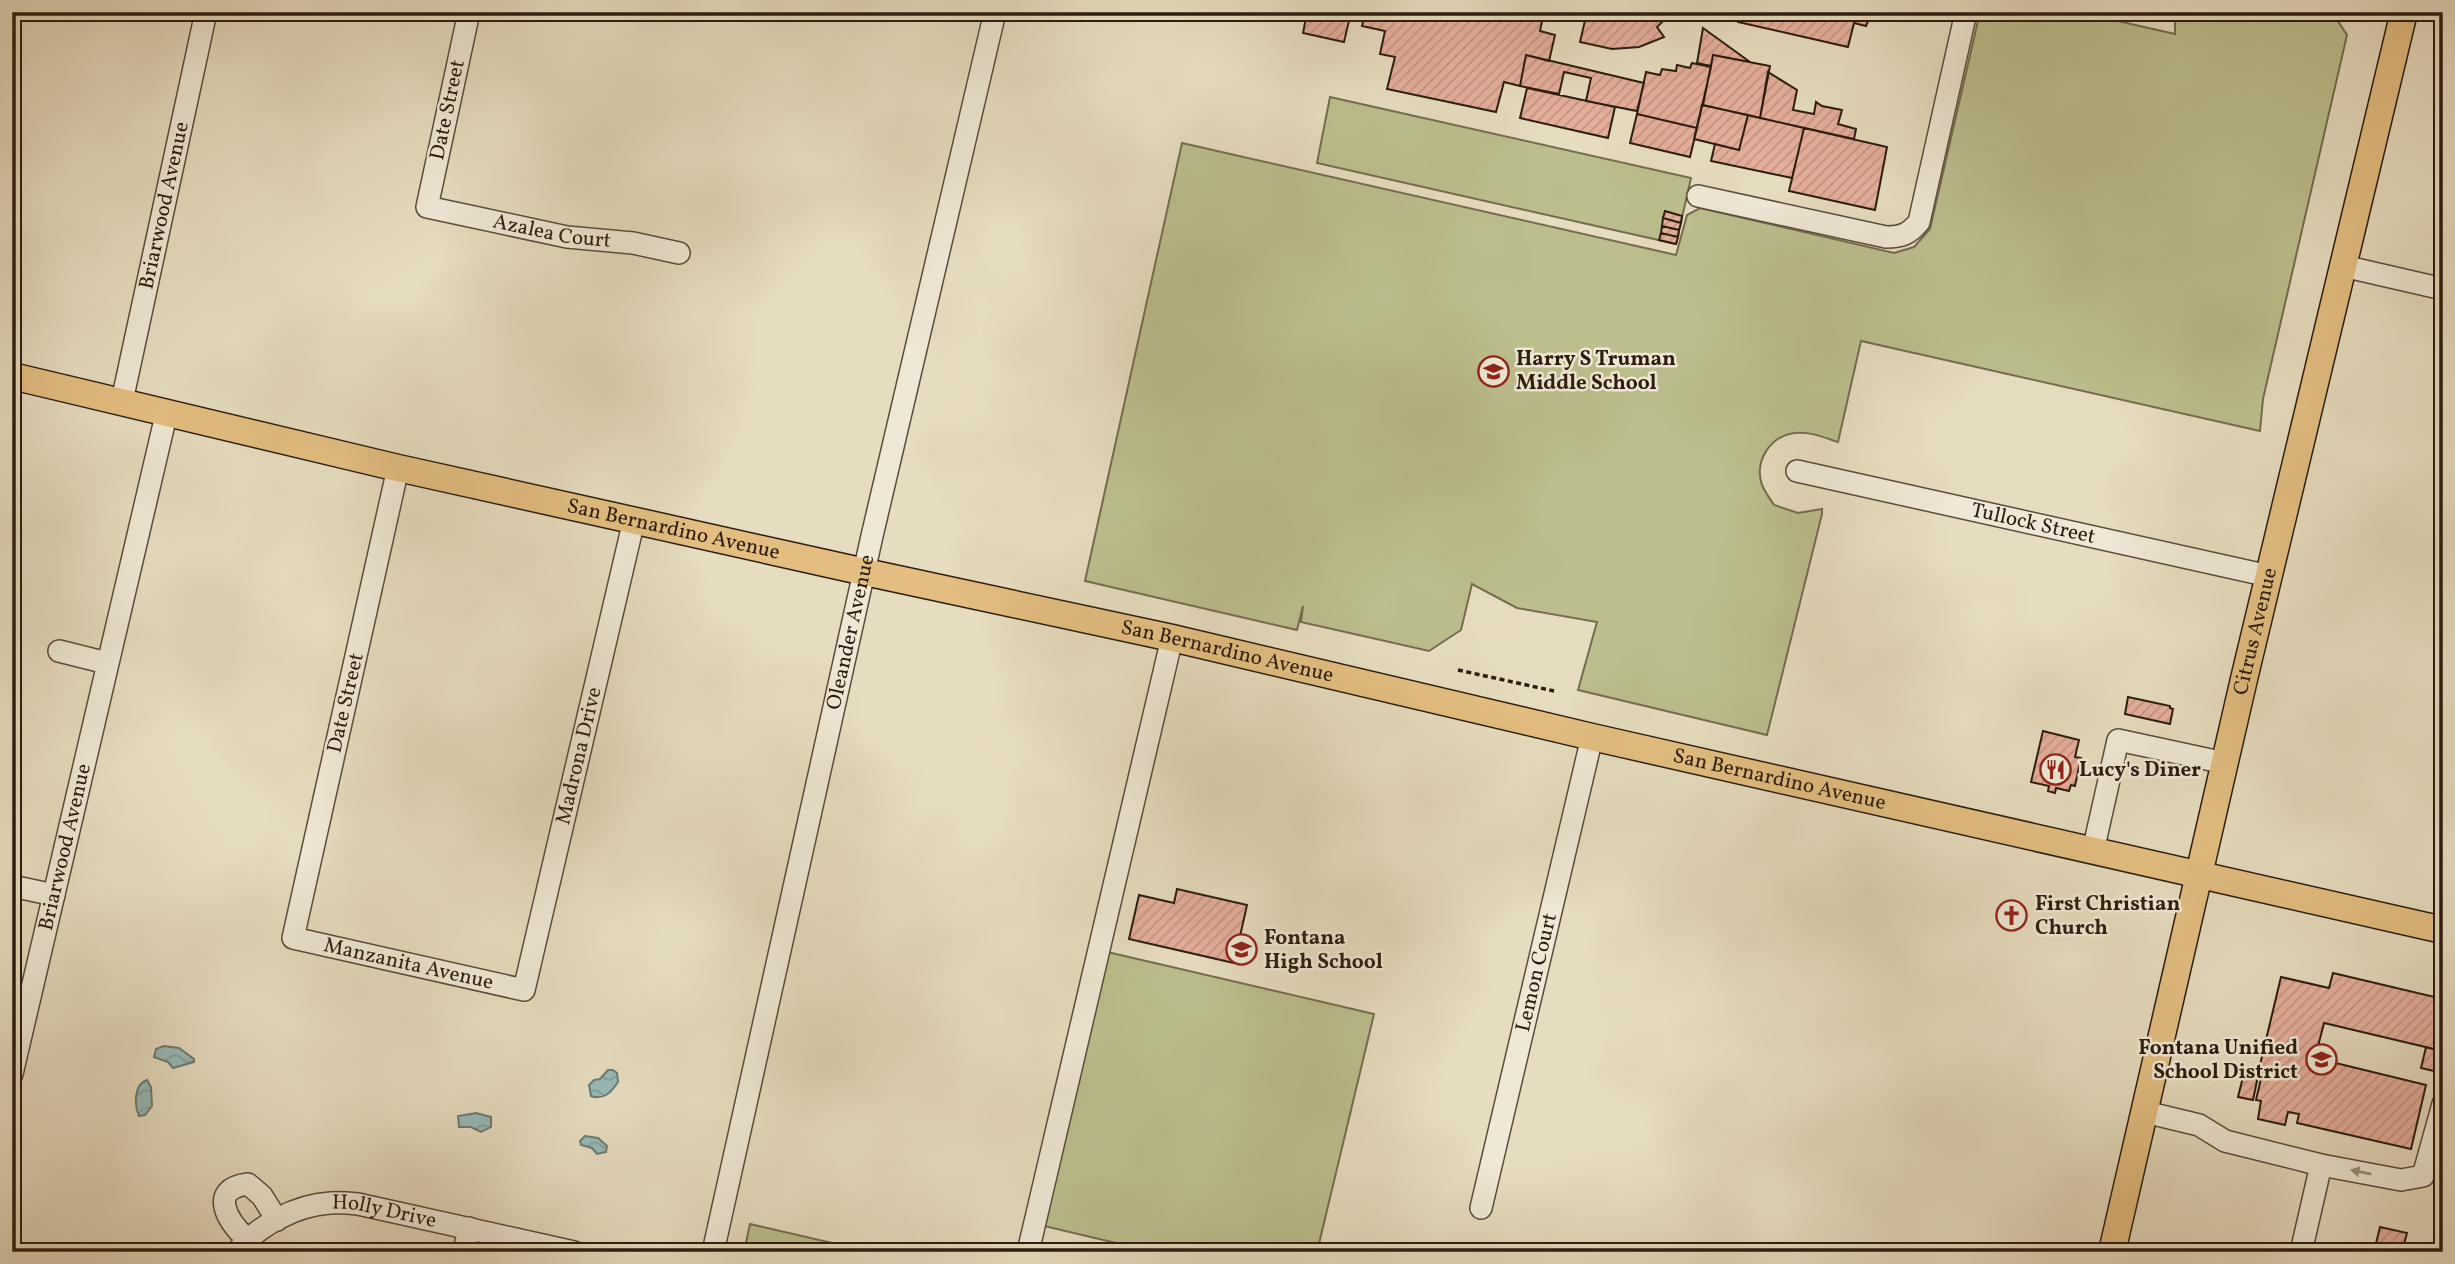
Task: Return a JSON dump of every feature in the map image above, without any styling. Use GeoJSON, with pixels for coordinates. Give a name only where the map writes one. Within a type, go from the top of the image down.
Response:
{"type":"FeatureCollection","features":[{"type":"Feature","properties":{"kind":"main road","name":"Citrus Avenue"},"geometry":{"type":"LineString","coordinates":[[2112,1252],[2269,576],[2404,12]]}},
{"type":"Feature","properties":{"kind":"main road","name":"San Bernardino Avenue"},"geometry":{"type":"LineString","coordinates":[[12,376],[398,468],[1172,638],[1592,737],[2443,930]]}},
{"type":"Feature","properties":{"kind":"street","name":"Briarwood Avenue"},"geometry":{"type":"LineString","coordinates":[[122,401],[206,12]]}},
{"type":"Feature","properties":{"kind":"street","name":"Date Street"},"geometry":{"type":"LineString","coordinates":[[427,207],[469,12]]}},
{"type":"Feature","properties":{"kind":"street","name":"Oleander Avenue"},"geometry":{"type":"LineString","coordinates":[[713,1252],[865,572],[995,12]]}},
{"type":"Feature","properties":{"kind":"street"},"geometry":{"type":"LineString","coordinates":[[1698,196],[1886,237],[1900,237],[1910,233],[1919,222],[1966,12]]}},
{"type":"Feature","properties":{"kind":"street","name":"Azalea Court"},"geometry":{"type":"LineString","coordinates":[[427,207],[567,237],[633,243],[679,253]]}},
{"type":"Feature","properties":{"kind":"street"},"geometry":{"type":"LineString","coordinates":[[2343,266],[2443,289]]}},
{"type":"Feature","properties":{"kind":"street","name":"Briarwood Avenue"},"geometry":{"type":"LineString","coordinates":[[12,1074],[167,411]]}},
{"type":"Feature","properties":{"kind":"street","name":"Date Street"},"geometry":{"type":"LineString","coordinates":[[293,937],[398,468]]}},
{"type":"Feature","properties":{"kind":"street","name":"Tullock Street"},"geometry":{"type":"LineString","coordinates":[[1797,471],[2269,576]]}},
{"type":"Feature","properties":{"kind":"street","name":"Madrona Drive"},"geometry":{"type":"LineString","coordinates":[[524,990],[634,520]]}},
{"type":"Feature","properties":{"kind":"street"},"geometry":{"type":"LineString","coordinates":[[1028,1252],[1172,638]]}},
{"type":"Feature","properties":{"kind":"street"},"geometry":{"type":"LineString","coordinates":[[59,651],[107,663]]}},
{"type":"Feature","properties":{"kind":"street","name":"Lemon Court"},"geometry":{"type":"LineString","coordinates":[[1481,1208],[1592,737]]}},
{"type":"Feature","properties":{"kind":"street"},"geometry":{"type":"LineString","coordinates":[[2093,851],[2118,740],[2225,764]]}},
{"type":"Feature","properties":{"kind":"street"},"geometry":{"type":"LineString","coordinates":[[12,886],[54,895]]}},
{"type":"Feature","properties":{"kind":"street","name":"Manzanita Avenue"},"geometry":{"type":"LineString","coordinates":[[293,937],[524,990]]}},
{"type":"Feature","properties":{"kind":"street"},"geometry":{"type":"LineString","coordinates":[[2145,1112],[2199,1125],[2225,1141],[2321,1165],[2400,1180],[2423,1176],[2443,1104]]}},
{"type":"Feature","properties":{"kind":"street"},"geometry":{"type":"LineString","coordinates":[[2301,1252],[2321,1165]]}},
{"type":"Feature","properties":{"kind":"street","name":"Holly Drive"},"geometry":{"type":"LineString","coordinates":[[277,1220],[262,1196],[248,1184],[237,1186],[229,1193],[224,1204],[242,1245],[277,1220],[303,1209],[339,1203],[358,1204],[574,1252]]}},
{"type":"Feature","properties":{"kind":"street"},"geometry":{"type":"LineString","coordinates":[[464,1252],[469,1228]]}},
{"type":"Feature","properties":{"kind":"path"},"geometry":{"type":"LineString","coordinates":[[1458,670],[1554,691]]}},
{"type":"Feature","properties":{"kind":"green space","name":"Harry S Truman Middle School"},"geometry":{"type":"Polygon","coordinates":[[[1980,12],[2078,12],[2175,34],[2175,14],[2332,12],[2347,35],[2263,399],[2260,431],[1861,341],[1838,442],[1806,433],[1786,435],[1771,444],[1760,467],[1762,485],[1774,505],[1798,513],[1822,509],[1767,735],[1578,690],[1597,622],[1517,608],[1472,584],[1461,630],[1429,651],[1301,622],[1303,606],[1297,630],[1085,581],[1182,143],[1676,255],[1687,215],[1700,208],[1894,253],[1914,247],[1930,229],[1980,12]]]}},
{"type":"Feature","properties":{"kind":"green space"},"geometry":{"type":"Polygon","coordinates":[[[1330,97],[1691,178],[1676,244],[1317,163],[1330,97]]]}},
{"type":"Feature","properties":{"kind":"green space"},"geometry":{"type":"Polygon","coordinates":[[[1103,951],[1374,1014],[1317,1252],[1154,1252],[1040,1225],[1103,951]]]}},
{"type":"Feature","properties":{"kind":"green space"},"geometry":{"type":"Polygon","coordinates":[[[750,1224],[871,1252],[744,1252],[750,1224]]]}},
{"type":"Feature","properties":{"kind":"water"},"geometry":{"type":"Polygon","coordinates":[[[164,1046],[179,1048],[194,1059],[194,1062],[173,1068],[168,1062],[154,1057],[156,1049],[164,1046]]]}},
{"type":"Feature","properties":{"kind":"water"},"geometry":{"type":"Polygon","coordinates":[[[608,1070],[617,1073],[618,1082],[604,1096],[591,1096],[589,1085],[600,1079],[608,1070]]]}},
{"type":"Feature","properties":{"kind":"water"},"geometry":{"type":"Polygon","coordinates":[[[147,1080],[151,1087],[152,1106],[145,1115],[139,1116],[136,1106],[137,1090],[147,1080]]]}},
{"type":"Feature","properties":{"kind":"water"},"geometry":{"type":"Polygon","coordinates":[[[476,1113],[491,1117],[491,1127],[481,1132],[471,1127],[459,1127],[458,1116],[476,1113]]]}},
{"type":"Feature","properties":{"kind":"water"},"geometry":{"type":"Polygon","coordinates":[[[585,1136],[598,1138],[607,1146],[606,1152],[597,1154],[592,1148],[581,1145],[580,1141],[585,1136]]]}},
{"type":"Feature","properties":{"kind":"building"},"geometry":{"type":"Polygon","coordinates":[[[1307,12],[1351,12],[1344,42],[1303,33],[1307,12]]]}},
{"type":"Feature","properties":{"kind":"building"},"geometry":{"type":"Polygon","coordinates":[[[1365,12],[1544,12],[1540,31],[1555,35],[1549,61],[1526,55],[1520,86],[1504,82],[1496,112],[1387,89],[1395,57],[1380,54],[1385,31],[1362,26],[1365,12]]]}},
{"type":"Feature","properties":{"kind":"building"},"geometry":{"type":"Polygon","coordinates":[[[1587,12],[1672,12],[1657,27],[1664,37],[1639,47],[1612,49],[1580,42],[1587,12]]]}},
{"type":"Feature","properties":{"kind":"building"},"geometry":{"type":"Polygon","coordinates":[[[1740,12],[1872,12],[1866,26],[1854,23],[1848,47],[1738,22],[1740,12]]]}},
{"type":"Feature","properties":{"kind":"building"},"geometry":{"type":"Polygon","coordinates":[[[1703,28],[1750,62],[1713,55],[1711,66],[1697,63],[1703,28]]]}},
{"type":"Feature","properties":{"kind":"building"},"geometry":{"type":"Polygon","coordinates":[[[1526,55],[1644,83],[1637,111],[1586,101],[1591,78],[1564,72],[1559,94],[1520,86],[1526,55]]]}},
{"type":"Feature","properties":{"kind":"building"},"geometry":{"type":"Polygon","coordinates":[[[1713,55],[1770,66],[1760,118],[1703,105],[1713,55]]]}},
{"type":"Feature","properties":{"kind":"building"},"geometry":{"type":"Polygon","coordinates":[[[1692,63],[1711,67],[1697,128],[1637,114],[1646,72],[1660,75],[1662,69],[1676,71],[1677,65],[1690,68],[1692,63]]]}},
{"type":"Feature","properties":{"kind":"building"},"geometry":{"type":"Polygon","coordinates":[[[1768,72],[1797,90],[1793,110],[1814,114],[1816,102],[1842,110],[1838,124],[1856,129],[1854,139],[1760,118],[1768,72]]]}},
{"type":"Feature","properties":{"kind":"building"},"geometry":{"type":"Polygon","coordinates":[[[1527,88],[1615,107],[1608,138],[1520,118],[1527,88]]]}},
{"type":"Feature","properties":{"kind":"building"},"geometry":{"type":"Polygon","coordinates":[[[1702,105],[1748,115],[1739,150],[1694,139],[1702,105]]]}},
{"type":"Feature","properties":{"kind":"building"},"geometry":{"type":"Polygon","coordinates":[[[1637,114],[1697,128],[1690,157],[1630,143],[1637,114]]]}},
{"type":"Feature","properties":{"kind":"building"},"geometry":{"type":"Polygon","coordinates":[[[1748,115],[1804,128],[1792,178],[1711,161],[1715,144],[1739,150],[1748,115]]]}},
{"type":"Feature","properties":{"kind":"building"},"geometry":{"type":"Polygon","coordinates":[[[1804,128],[1887,147],[1875,210],[1789,191],[1804,128]]]}},
{"type":"Feature","properties":{"kind":"building"},"geometry":{"type":"Polygon","coordinates":[[[1665,211],[1682,216],[1681,223],[1663,218],[1665,211]]]}},
{"type":"Feature","properties":{"kind":"building"},"geometry":{"type":"Polygon","coordinates":[[[1663,218],[1681,223],[1679,230],[1662,226],[1663,218]]]}},
{"type":"Feature","properties":{"kind":"building"},"geometry":{"type":"Polygon","coordinates":[[[1662,226],[1679,230],[1678,237],[1661,233],[1662,226]]]}},
{"type":"Feature","properties":{"kind":"building"},"geometry":{"type":"Polygon","coordinates":[[[1661,233],[1678,237],[1676,244],[1659,240],[1661,233]]]}},
{"type":"Feature","properties":{"kind":"building"},"geometry":{"type":"Polygon","coordinates":[[[2128,697],[2170,706],[2173,709],[2170,724],[2125,714],[2128,697]]]}},
{"type":"Feature","properties":{"kind":"building","name":"Lucy's Diner"},"geometry":{"type":"Polygon","coordinates":[[[2043,731],[2079,740],[2075,757],[2081,758],[2075,786],[2071,785],[2069,791],[2056,788],[2055,793],[2048,791],[2049,786],[2031,782],[2043,731]]]}},
{"type":"Feature","properties":{"kind":"building"},"geometry":{"type":"Polygon","coordinates":[[[1177,889],[1247,905],[1234,963],[1129,939],[1139,895],[1174,903],[1177,889]]]}},
{"type":"Feature","properties":{"kind":"building"},"geometry":{"type":"Polygon","coordinates":[[[2333,973],[2443,999],[2443,1030],[2440,1044],[2436,1043],[2434,1049],[2324,1023],[2315,1058],[2426,1085],[2411,1149],[2297,1123],[2299,1114],[2288,1112],[2285,1125],[2258,1119],[2261,1101],[2256,1100],[2263,1070],[2259,1069],[2281,977],[2329,988],[2333,973]]]}},
{"type":"Feature","properties":{"kind":"building"},"geometry":{"type":"Polygon","coordinates":[[[2426,1047],[2439,1051],[2434,1071],[2421,1068],[2426,1047]]]}},
{"type":"Feature","properties":{"kind":"building"},"geometry":{"type":"Polygon","coordinates":[[[2244,1073],[2258,1076],[2253,1100],[2238,1097],[2244,1073]]]}},
{"type":"Feature","properties":{"kind":"building"},"geometry":{"type":"Polygon","coordinates":[[[2380,1227],[2407,1233],[2402,1252],[2374,1252],[2380,1227]]]}},
{"type":"Feature","properties":{"kind":"place","name":"Harry S Truman Middle School"},"geometry":{"type":"Point","coordinates":[1493,371]}},
{"type":"Feature","properties":{"kind":"place","name":"Lucy's Diner"},"geometry":{"type":"Point","coordinates":[2056,770]}},
{"type":"Feature","properties":{"kind":"place","name":"First Christian Church"},"geometry":{"type":"Point","coordinates":[2012,916]}},
{"type":"Feature","properties":{"kind":"place","name":"Fontana High School"},"geometry":{"type":"Point","coordinates":[1241,950]}},
{"type":"Feature","properties":{"kind":"place","name":"Fontana Unified School District"},"geometry":{"type":"Point","coordinates":[2321,1060]}}]}
